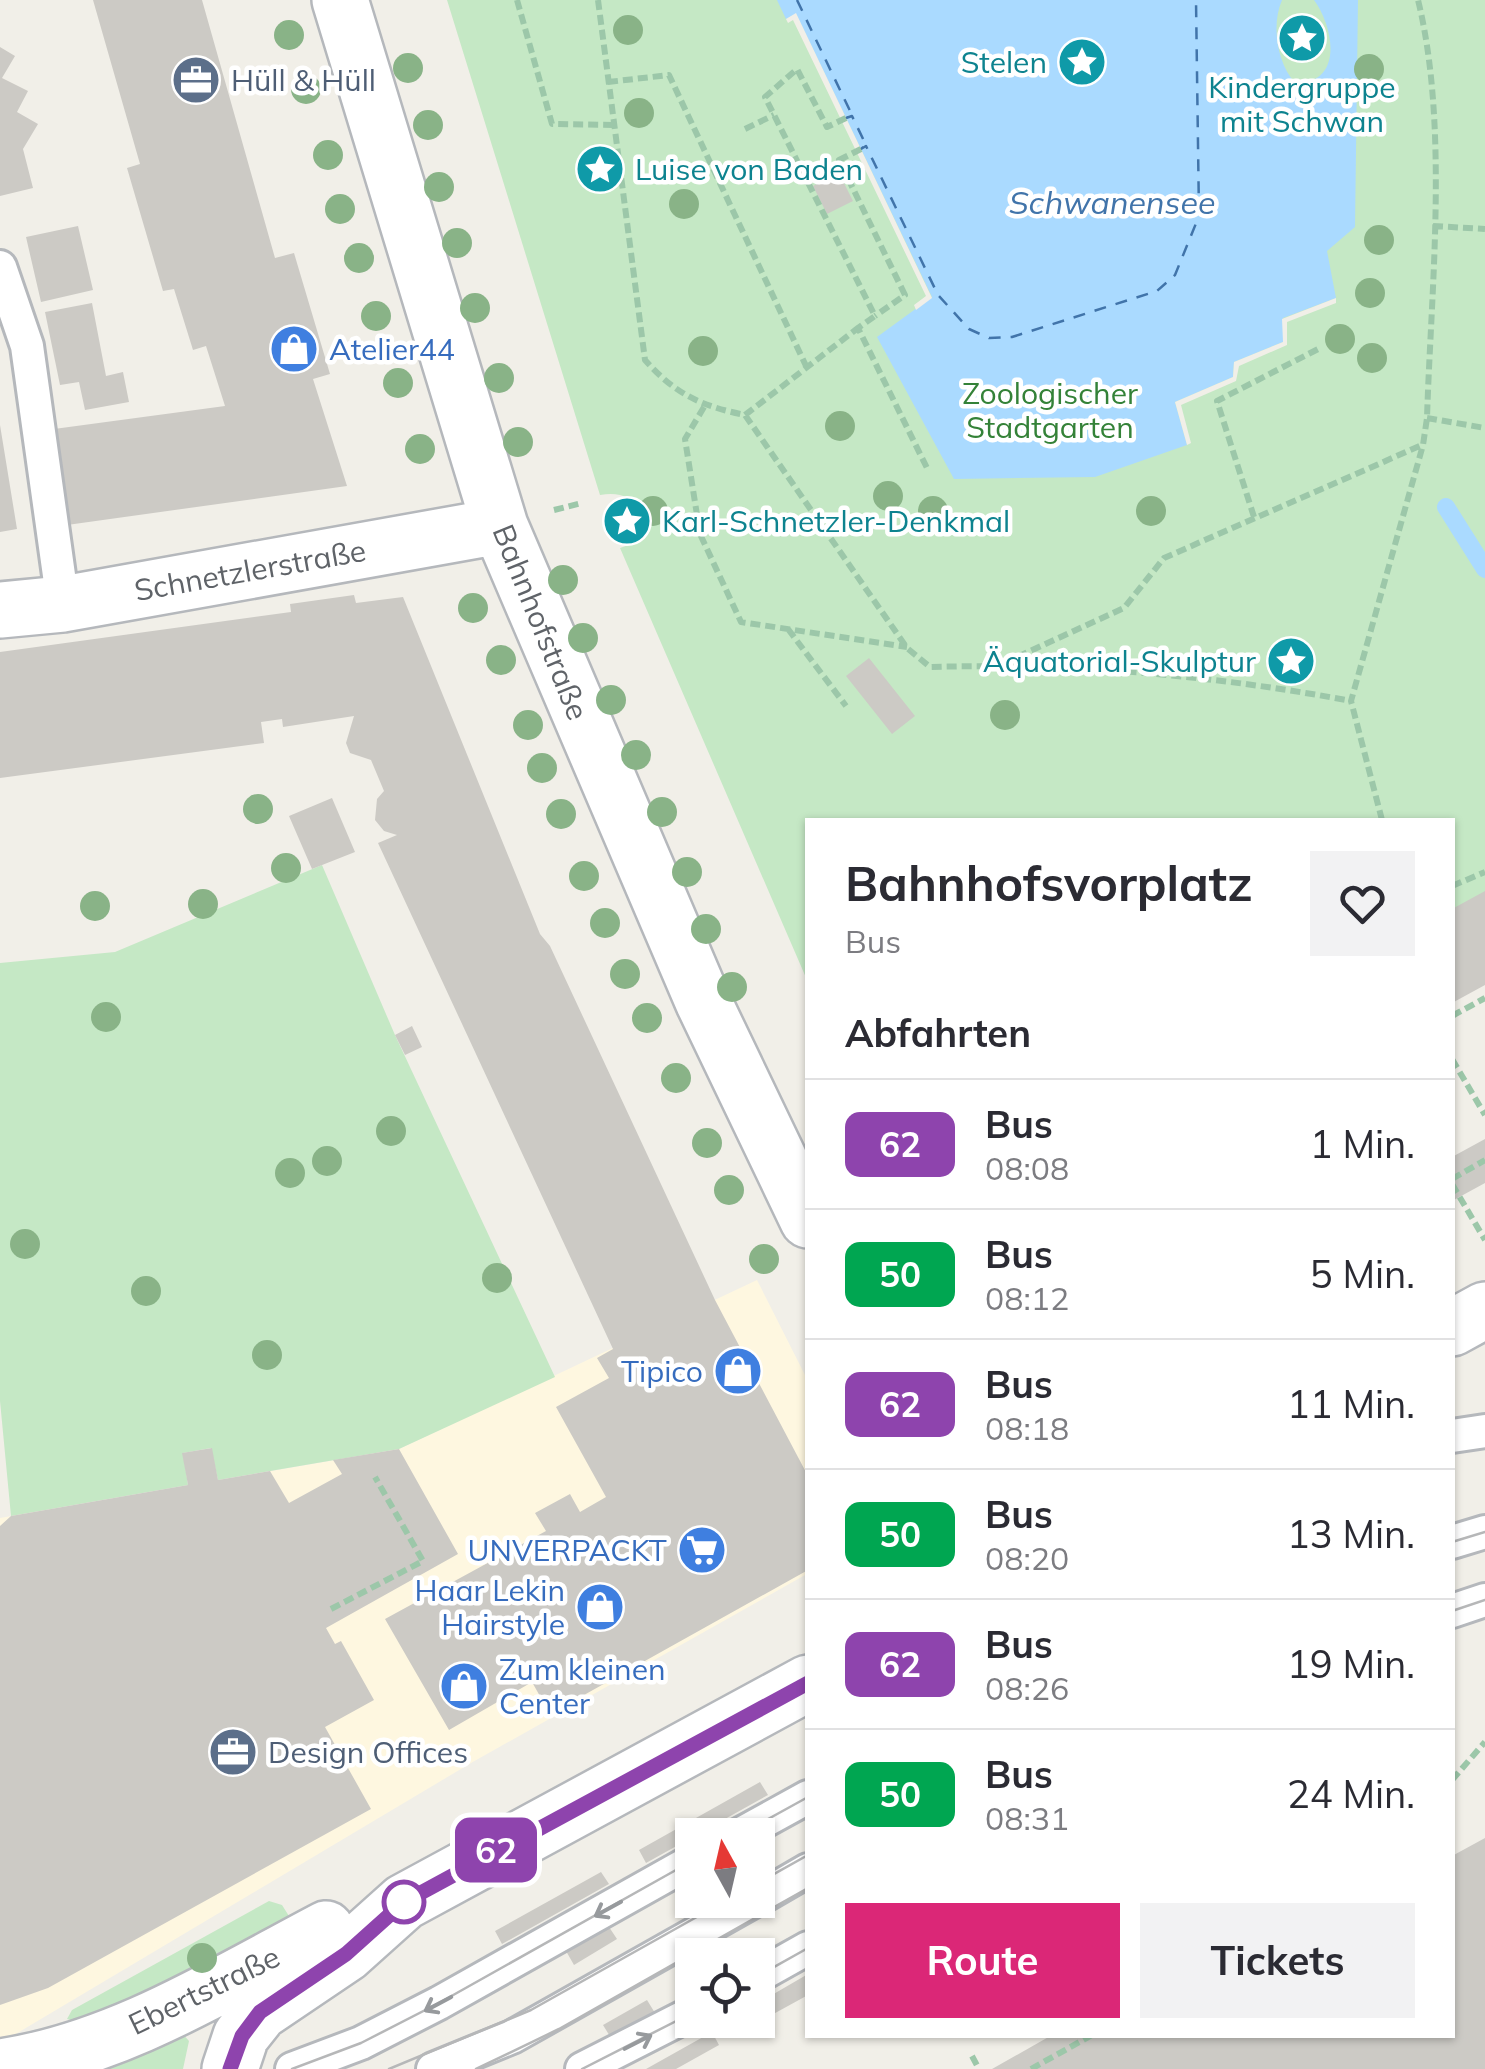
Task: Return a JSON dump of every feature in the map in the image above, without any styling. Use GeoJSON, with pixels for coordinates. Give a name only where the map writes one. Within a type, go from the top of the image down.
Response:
{"type":"FeatureCollection","features":[{"type":"Feature","properties":{"kind":"street","name":"Bahnhofstraße"},"geometry":{"type":"LineString","coordinates":[[340,0],[500,526],[704,1001],[805,1214]]}},
{"type":"Feature","properties":{"kind":"street","name":"Schnetzlerstraße"},"geometry":{"type":"LineString","coordinates":[[0,610],[63,604],[500,526]]}},
{"type":"Feature","properties":{"kind":"street"},"geometry":{"type":"LineString","coordinates":[[1455,1326],[1485,1310]]}},
{"type":"Feature","properties":{"kind":"street"},"geometry":{"type":"LineString","coordinates":[[230,2069],[242,2036],[260,2012],[346,1954],[404,1902],[805,1685]]}},
{"type":"Feature","properties":{"kind":"street","name":"Ebertstraße"},"geometry":{"type":"LineString","coordinates":[[0,2067],[65,2052],[153,2019],[329,1927],[404,1902]]}},
{"type":"Feature","properties":{"kind":"lane"},"geometry":{"type":"LineString","coordinates":[[0,267],[27,346],[63,604]]}},
{"type":"Feature","properties":{"kind":"lane"},"geometry":{"type":"LineString","coordinates":[[1455,1435],[1485,1430]]}},
{"type":"Feature","properties":{"kind":"lane"},"geometry":{"type":"LineString","coordinates":[[1455,1541],[1485,1532]]}},
{"type":"Feature","properties":{"kind":"lane"},"geometry":{"type":"LineString","coordinates":[[1455,1609],[1485,1600]]}},
{"type":"Feature","properties":{"kind":"lane"},"geometry":{"type":"LineString","coordinates":[[769,1818],[805,1798]]}},
{"type":"Feature","properties":{"kind":"lane"},"geometry":{"type":"LineString","coordinates":[[292,2069],[319,2062],[427,2010],[675,1871]]}},
{"type":"Feature","properties":{"kind":"lane"},"geometry":{"type":"LineString","coordinates":[[775,1888],[805,1872]]}},
{"type":"Feature","properties":{"kind":"lane"},"geometry":{"type":"LineString","coordinates":[[433,2069],[512,2037],[722,1918]]}},
{"type":"Feature","properties":{"kind":"lane"},"geometry":{"type":"LineString","coordinates":[[775,1966],[805,1950]]}},
{"type":"Feature","properties":{"kind":"lane"},"geometry":{"type":"LineString","coordinates":[[582,2069],[675,2022]]}},
{"type":"Feature","properties":{"kind":"path"},"geometry":{"type":"LineString","coordinates":[[518,0],[552,124],[613,125]]}},
{"type":"Feature","properties":{"kind":"path"},"geometry":{"type":"LineString","coordinates":[[598,0],[645,360],[670,389],[704,406],[745,416],[907,648],[930,667],[1000,665],[1244,681],[1351,701]]}},
{"type":"Feature","properties":{"kind":"path"},"geometry":{"type":"LineString","coordinates":[[1381,818],[1351,701],[1424,444],[1427,418],[1433,226],[1430,76],[1418,0]]}},
{"type":"Feature","properties":{"kind":"path"},"geometry":{"type":"LineString","coordinates":[[846,118],[827,127],[797,68],[765,98],[875,316]]}},
{"type":"Feature","properties":{"kind":"path"},"geometry":{"type":"LineString","coordinates":[[608,82],[669,75],[807,368]]}},
{"type":"Feature","properties":{"kind":"path"},"geometry":{"type":"LineString","coordinates":[[746,129],[774,115]]}},
{"type":"Feature","properties":{"kind":"path"},"geometry":{"type":"LineString","coordinates":[[745,416],[905,295],[839,160],[861,149]]}},
{"type":"Feature","properties":{"kind":"path"},"geometry":{"type":"LineString","coordinates":[[1433,226],[1485,228]]}},
{"type":"Feature","properties":{"kind":"path"},"geometry":{"type":"LineString","coordinates":[[858,328],[928,470]]}},
{"type":"Feature","properties":{"kind":"path"},"geometry":{"type":"LineString","coordinates":[[1254,517],[1217,401],[1322,347]]}},
{"type":"Feature","properties":{"kind":"path"},"geometry":{"type":"LineString","coordinates":[[704,406],[685,440],[700,534],[741,622],[907,648]]}},
{"type":"Feature","properties":{"kind":"path"},"geometry":{"type":"LineString","coordinates":[[1427,418],[1485,428]]}},
{"type":"Feature","properties":{"kind":"path"},"geometry":{"type":"LineString","coordinates":[[1000,665],[1124,608],[1164,558],[1424,444]]}},
{"type":"Feature","properties":{"kind":"path"},"geometry":{"type":"LineString","coordinates":[[787,628],[846,706]]}},
{"type":"Feature","properties":{"kind":"path"},"geometry":{"type":"LineString","coordinates":[[1455,885],[1485,872]]}},
{"type":"Feature","properties":{"kind":"path"},"geometry":{"type":"LineString","coordinates":[[1455,1014],[1485,998]]}},
{"type":"Feature","properties":{"kind":"path"},"geometry":{"type":"LineString","coordinates":[[1455,1065],[1485,1115]]}},
{"type":"Feature","properties":{"kind":"path"},"geometry":{"type":"LineString","coordinates":[[1455,1180],[1485,1160]]}},
{"type":"Feature","properties":{"kind":"path"},"geometry":{"type":"LineString","coordinates":[[1455,1187],[1485,1240]]}},
{"type":"Feature","properties":{"kind":"path"},"geometry":{"type":"LineString","coordinates":[[331,1609],[423,1561],[375,1477]]}},
{"type":"Feature","properties":{"kind":"path"},"geometry":{"type":"LineString","coordinates":[[1455,1777],[1485,1742]]}},
{"type":"Feature","properties":{"kind":"path"},"geometry":{"type":"LineString","coordinates":[[1031,2069],[1087,2038]]}},
{"type":"Feature","properties":{"kind":"path"},"geometry":{"type":"LineString","coordinates":[[972,2056],[980,2069]]}},
{"type":"Feature","properties":{"kind":"shaded area"},"geometry":{"type":"Polygon","coordinates":[[[757,1280],[805,1375],[805,1575],[471,1763],[9,2038],[0,2038],[0,1518],[399,1449],[757,1280]]]}},
{"type":"Feature","properties":{"kind":"green space","name":"Zoologischer Stadtgarten"},"geometry":{"type":"Polygon","coordinates":[[[447,0],[1485,0],[1485,920],[1455,954],[1455,818],[805,818],[805,975],[620,548],[637,542],[645,528],[640,511],[624,496],[600,495],[447,0]]]}},
{"type":"Feature","properties":{"kind":"green space"},"geometry":{"type":"Polygon","coordinates":[[[322,865],[395,1035],[555,1377],[399,1449],[218,1480],[211,1448],[183,1453],[188,1485],[11,1516],[0,1401],[0,963],[115,952],[322,865]]]}},
{"type":"Feature","properties":{"kind":"green space"},"geometry":{"type":"Polygon","coordinates":[[[269,1901],[282,1905],[294,1924],[81,2023],[67,2019],[72,2010],[269,1901]]]}},
{"type":"Feature","properties":{"kind":"green space"},"geometry":{"type":"Polygon","coordinates":[[[181,2032],[189,2041],[183,2069],[67,2069],[181,2032]]]}},
{"type":"Feature","properties":{"kind":"water","name":"Schwanensee"},"geometry":{"type":"Polygon","coordinates":[[[777,0],[1282,0],[1277,21],[1278,43],[1284,65],[1295,83],[1311,81],[1328,64],[1330,38],[1314,0],[1358,0],[1355,227],[1327,251],[1336,298],[1283,318],[1283,342],[1234,362],[1233,377],[1175,402],[1187,445],[1095,477],[954,479],[877,337],[932,297],[796,14],[786,19],[777,0]]]}},
{"type":"Feature","properties":{"kind":"pier"},"geometry":{"type":"Polygon","coordinates":[[[796,13],[932,298],[916,310],[914,305],[926,296],[793,20],[788,23],[786,19],[796,13]]]}},
{"type":"Feature","properties":{"kind":"pier"},"geometry":{"type":"Polygon","coordinates":[[[1336,298],[1336,303],[1287,322],[1287,345],[1239,366],[1236,381],[1181,405],[1191,443],[1187,445],[1175,402],[1233,377],[1234,362],[1283,342],[1282,319],[1336,298]]]}},
{"type":"Feature","properties":{"kind":"building"},"geometry":{"type":"Polygon","coordinates":[[[93,0],[202,0],[275,258],[294,253],[330,374],[313,379],[347,486],[67,525],[54,429],[225,406],[206,346],[193,350],[174,289],[163,291],[127,168],[140,164],[93,0]]]}},
{"type":"Feature","properties":{"kind":"building"},"geometry":{"type":"Polygon","coordinates":[[[0,47],[15,56],[2,78],[28,91],[17,112],[38,124],[23,149],[33,188],[0,196],[0,47]]]}},
{"type":"Feature","properties":{"kind":"building"},"geometry":{"type":"Polygon","coordinates":[[[839,173],[853,201],[827,214],[813,186],[839,173]]]}},
{"type":"Feature","properties":{"kind":"building"},"geometry":{"type":"Polygon","coordinates":[[[78,226],[93,290],[41,302],[26,237],[78,226]]]}},
{"type":"Feature","properties":{"kind":"building"},"geometry":{"type":"Polygon","coordinates":[[[92,303],[106,376],[123,372],[129,402],[85,410],[79,382],[60,385],[45,312],[92,303]]]}},
{"type":"Feature","properties":{"kind":"building"},"geometry":{"type":"Polygon","coordinates":[[[0,425],[17,529],[0,532],[0,425]]]}},
{"type":"Feature","properties":{"kind":"building"},"geometry":{"type":"Polygon","coordinates":[[[354,595],[356,603],[403,597],[540,934],[550,946],[715,1300],[805,1470],[805,1572],[550,1714],[532,1682],[449,1730],[385,1619],[546,1531],[535,1513],[570,1494],[580,1512],[606,1497],[556,1407],[609,1378],[597,1358],[613,1349],[378,843],[397,835],[384,831],[375,820],[377,799],[384,791],[371,760],[350,753],[346,743],[354,716],[283,727],[282,719],[261,722],[264,743],[0,778],[0,652],[291,612],[290,604],[354,595]]]}},
{"type":"Feature","properties":{"kind":"building"},"geometry":{"type":"Polygon","coordinates":[[[869,658],[915,716],[892,734],[846,676],[869,658]]]}},
{"type":"Feature","properties":{"kind":"building"},"geometry":{"type":"Polygon","coordinates":[[[332,798],[355,852],[312,869],[289,816],[332,798]]]}},
{"type":"Feature","properties":{"kind":"building"},"geometry":{"type":"Polygon","coordinates":[[[1485,891],[1485,985],[1455,1001],[1455,907],[1485,891]]]}},
{"type":"Feature","properties":{"kind":"building"},"geometry":{"type":"Polygon","coordinates":[[[412,1026],[422,1047],[405,1055],[395,1035],[412,1026]]]}},
{"type":"Feature","properties":{"kind":"building"},"geometry":{"type":"Polygon","coordinates":[[[1485,1139],[1485,1183],[1455,1199],[1455,1155],[1485,1139]]]}},
{"type":"Feature","properties":{"kind":"building"},"geometry":{"type":"Polygon","coordinates":[[[212,1448],[218,1480],[270,1471],[289,1503],[342,1474],[333,1460],[399,1449],[458,1554],[326,1628],[335,1644],[341,1641],[374,1700],[325,1727],[371,1809],[48,1988],[0,2005],[0,1526],[11,1516],[188,1485],[182,1453],[212,1448]]]}},
{"type":"Feature","properties":{"kind":"building"},"geometry":{"type":"Polygon","coordinates":[[[760,1782],[768,1795],[727,1818],[696,1818],[760,1782]]]}},
{"type":"Feature","properties":{"kind":"building"},"geometry":{"type":"Polygon","coordinates":[[[675,1830],[675,1847],[646,1863],[639,1850],[675,1830]]]}},
{"type":"Feature","properties":{"kind":"building"},"geometry":{"type":"Polygon","coordinates":[[[1485,1838],[1485,2069],[992,2069],[1047,2038],[1455,2038],[1455,1854],[1485,1838]]]}},
{"type":"Feature","properties":{"kind":"building"},"geometry":{"type":"Polygon","coordinates":[[[601,1872],[609,1884],[502,1944],[495,1931],[601,1872]]]}},
{"type":"Feature","properties":{"kind":"building"},"geometry":{"type":"Polygon","coordinates":[[[609,1927],[617,1939],[574,1965],[566,1951],[609,1927]]]}},
{"type":"Feature","properties":{"kind":"building"},"geometry":{"type":"Polygon","coordinates":[[[805,1976],[805,1997],[775,2013],[775,1993],[805,1976]]]}},
{"type":"Feature","properties":{"kind":"building"},"geometry":{"type":"Polygon","coordinates":[[[647,2000],[655,2013],[611,2038],[603,2025],[647,2000]]]}},
{"type":"Feature","properties":{"kind":"building"},"geometry":{"type":"Polygon","coordinates":[[[701,2038],[715,2038],[719,2045],[676,2069],[646,2069],[701,2038]]]}},
{"type":"Feature","properties":{"kind":"waterway"},"geometry":{"type":"LineString","coordinates":[[1446,507],[1485,569]]}},
{"type":"Feature","properties":{"kind":"ferry route"},"geometry":{"type":"LineString","coordinates":[[797,0],[852,115],[846,118],[852,116],[866,145],[861,149],[866,146],[938,295],[969,329],[989,338],[1012,337],[1157,291],[1175,275],[1199,216],[1196,0]]}},
{"type":"Feature","properties":{"kind":"tram line"},"geometry":{"type":"LineString","coordinates":[[1455,1541],[1485,1532]]}},
{"type":"Feature","properties":{"kind":"tram line"},"geometry":{"type":"LineString","coordinates":[[1455,1610],[1485,1600]]}},
{"type":"Feature","properties":{"kind":"tram line"},"geometry":{"type":"LineString","coordinates":[[770,1818],[805,1799]]}},
{"type":"Feature","properties":{"kind":"tram line"},"geometry":{"type":"LineString","coordinates":[[775,1873],[805,1857]]}},
{"type":"Feature","properties":{"kind":"tram line"},"geometry":{"type":"LineString","coordinates":[[292,2069],[361,2043],[439,2003],[675,1871]]}},
{"type":"Feature","properties":{"kind":"tram line"},"geometry":{"type":"LineString","coordinates":[[476,2069],[559,2029],[805,1890]]}},
{"type":"Feature","properties":{"kind":"tram line"},"geometry":{"type":"LineString","coordinates":[[389,2069],[531,2010],[695,1918]]}},
{"type":"Feature","properties":{"kind":"tram line"},"geometry":{"type":"LineString","coordinates":[[775,1966],[805,1950]]}},
{"type":"Feature","properties":{"kind":"tram line"},"geometry":{"type":"LineString","coordinates":[[582,2069],[675,2022]]}},
{"type":"Feature","properties":{"kind":"bus line","name":"62"},"geometry":{"type":"LineString","coordinates":[[230,2069],[232,2055],[260,2012],[346,1954],[404,1902],[805,1685]]}},
{"type":"Feature","properties":{"kind":"place","name":"Kindergruppe mit Schwan"},"geometry":{"type":"Point","coordinates":[1302,38]}},
{"type":"Feature","properties":{"kind":"place","name":"Stelen"},"geometry":{"type":"Point","coordinates":[1082,62]}},
{"type":"Feature","properties":{"kind":"place","name":"Hüll & Hüll"},"geometry":{"type":"Point","coordinates":[196,80]}},
{"type":"Feature","properties":{"kind":"place","name":"Luise von Baden"},"geometry":{"type":"Point","coordinates":[600,169]}},
{"type":"Feature","properties":{"kind":"place","name":"Atelier44"},"geometry":{"type":"Point","coordinates":[294,349]}},
{"type":"Feature","properties":{"kind":"place","name":"Karl-Schnetzler-Denkmal"},"geometry":{"type":"Point","coordinates":[627,521]}},
{"type":"Feature","properties":{"kind":"place","name":"Äquatorial-Skulptur"},"geometry":{"type":"Point","coordinates":[1291,661]}},
{"type":"Feature","properties":{"kind":"place","name":"Tipico"},"geometry":{"type":"Point","coordinates":[738,1371]}},
{"type":"Feature","properties":{"kind":"place","name":"UNVERPACKT"},"geometry":{"type":"Point","coordinates":[702,1550]}},
{"type":"Feature","properties":{"kind":"place","name":"Haar Lekin Hairstyle"},"geometry":{"type":"Point","coordinates":[600,1607]}},
{"type":"Feature","properties":{"kind":"place","name":"Zum kleinen Center"},"geometry":{"type":"Point","coordinates":[464,1686]}},
{"type":"Feature","properties":{"kind":"place","name":"Design Offices"},"geometry":{"type":"Point","coordinates":[233,1752]}}]}
